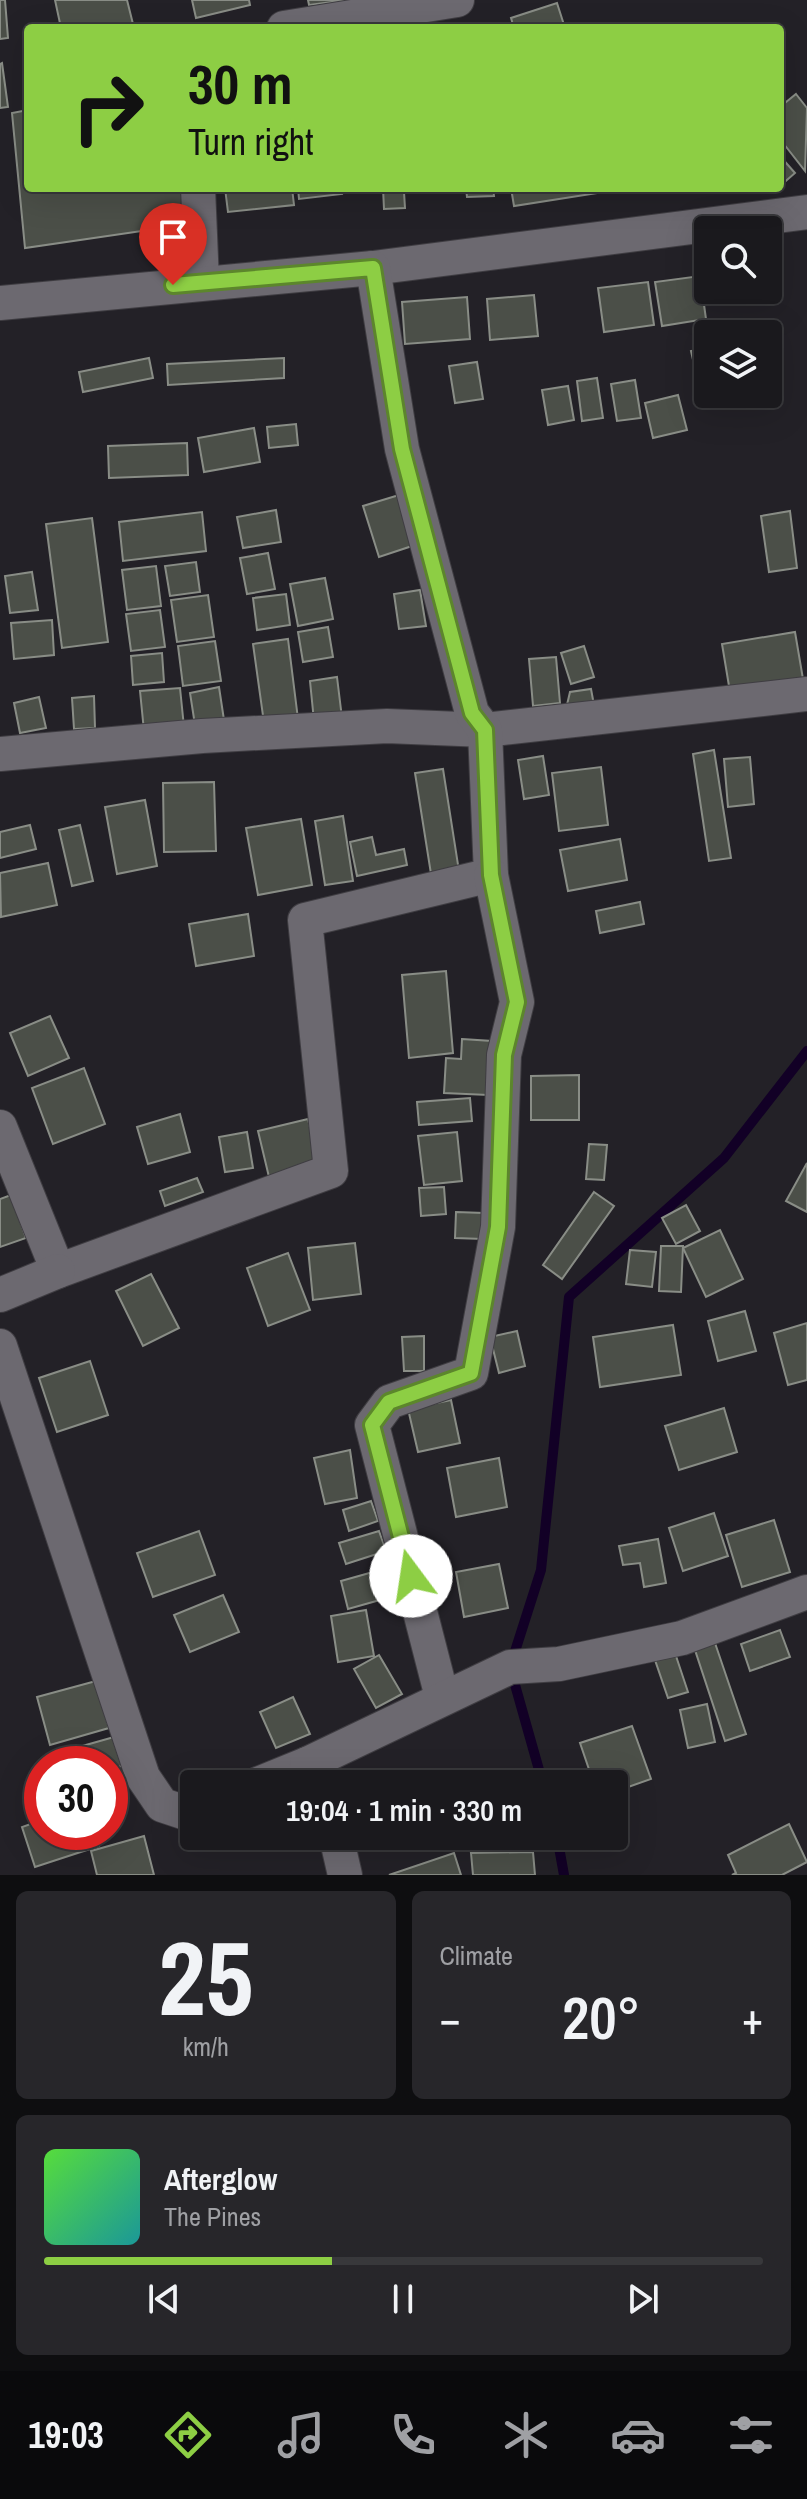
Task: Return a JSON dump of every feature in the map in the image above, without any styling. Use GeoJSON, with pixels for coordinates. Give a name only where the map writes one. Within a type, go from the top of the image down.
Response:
{"type":"FeatureCollection","features":[{"type":"Feature","properties":{"kind":"street"},"geometry":{"type":"LineString","coordinates":[[309,24],[457,0]]}},
{"type":"Feature","properties":{"kind":"street"},"geometry":{"type":"LineString","coordinates":[[198,192],[202,282]]}},
{"type":"Feature","properties":{"kind":"street"},"geometry":{"type":"LineString","coordinates":[[0,303],[373,268],[807,212]]}},
{"type":"Feature","properties":{"kind":"street"},"geometry":{"type":"LineString","coordinates":[[373,268],[402,449],[472,713],[485,730],[491,875],[517,1002],[504,1055],[498,1227],[471,1373],[389,1402],[372,1425],[442,1697]]}},
{"type":"Feature","properties":{"kind":"street"},"geometry":{"type":"LineString","coordinates":[[0,754],[202,736],[387,726],[485,730],[807,694]]}},
{"type":"Feature","properties":{"kind":"street"},"geometry":{"type":"LineString","coordinates":[[0,1295],[331,1171],[305,920],[491,875]]}},
{"type":"Feature","properties":{"kind":"street"},"geometry":{"type":"LineString","coordinates":[[0,1127],[58,1271]]}},
{"type":"Feature","properties":{"kind":"street"},"geometry":{"type":"LineString","coordinates":[[0,1346],[143,1777],[162,1805],[180,1811]]}},
{"type":"Feature","properties":{"kind":"street"},"geometry":{"type":"LineString","coordinates":[[319,1770],[442,1697],[510,1667],[559,1664],[682,1638],[807,1592]]}},
{"type":"Feature","properties":{"kind":"street"},"geometry":{"type":"LineString","coordinates":[[339,1850],[345,1875]]}},
{"type":"Feature","properties":{"kind":"building"},"geometry":{"type":"Polygon","coordinates":[[[0,0],[5,0],[8,38],[0,39],[0,0]]]}},
{"type":"Feature","properties":{"kind":"building"},"geometry":{"type":"Polygon","coordinates":[[[55,0],[127,0],[133,24],[60,24],[55,0]]]}},
{"type":"Feature","properties":{"kind":"building"},"geometry":{"type":"Polygon","coordinates":[[[192,0],[249,0],[250,5],[196,18],[192,0]]]}},
{"type":"Feature","properties":{"kind":"building"},"geometry":{"type":"Polygon","coordinates":[[[308,0],[348,0],[309,5],[308,0]]]}},
{"type":"Feature","properties":{"kind":"building"},"geometry":{"type":"Polygon","coordinates":[[[557,3],[564,24],[513,24],[511,18],[557,3]]]}},
{"type":"Feature","properties":{"kind":"building"},"geometry":{"type":"Polygon","coordinates":[[[0,64],[8,107],[0,108],[0,64]]]}},
{"type":"Feature","properties":{"kind":"building"},"geometry":{"type":"Polygon","coordinates":[[[796,94],[807,108],[805,171],[784,144],[784,104],[796,94]]]}},
{"type":"Feature","properties":{"kind":"building"},"geometry":{"type":"Polygon","coordinates":[[[24,111],[24,192],[184,192],[190,224],[25,248],[12,113],[24,111]]]}},
{"type":"Feature","properties":{"kind":"building"},"geometry":{"type":"Polygon","coordinates":[[[784,161],[795,173],[784,183],[784,161]]]}},
{"type":"Feature","properties":{"kind":"building"},"geometry":{"type":"Polygon","coordinates":[[[226,192],[292,192],[294,205],[228,212],[226,192]]]}},
{"type":"Feature","properties":{"kind":"building"},"geometry":{"type":"Polygon","coordinates":[[[298,192],[342,194],[299,199],[298,192]]]}},
{"type":"Feature","properties":{"kind":"building"},"geometry":{"type":"Polygon","coordinates":[[[383,192],[404,192],[405,208],[384,209],[383,192]]]}},
{"type":"Feature","properties":{"kind":"building"},"geometry":{"type":"Polygon","coordinates":[[[466,192],[494,192],[494,196],[467,197],[466,192]]]}},
{"type":"Feature","properties":{"kind":"building"},"geometry":{"type":"Polygon","coordinates":[[[512,192],[604,192],[514,206],[512,192]]]}},
{"type":"Feature","properties":{"kind":"building"},"geometry":{"type":"Polygon","coordinates":[[[694,277],[694,304],[704,304],[706,319],[662,326],[655,282],[694,277]]]}},
{"type":"Feature","properties":{"kind":"building"},"geometry":{"type":"Polygon","coordinates":[[[648,282],[654,325],[604,332],[598,288],[648,282]]]}},
{"type":"Feature","properties":{"kind":"building"},"geometry":{"type":"Polygon","coordinates":[[[534,295],[538,336],[490,340],[487,299],[534,295]]]}},
{"type":"Feature","properties":{"kind":"building"},"geometry":{"type":"Polygon","coordinates":[[[467,297],[470,339],[405,344],[402,302],[467,297]]]}},
{"type":"Feature","properties":{"kind":"building"},"geometry":{"type":"Polygon","coordinates":[[[149,358],[153,378],[83,392],[79,372],[149,358]]]}},
{"type":"Feature","properties":{"kind":"building"},"geometry":{"type":"Polygon","coordinates":[[[284,358],[284,378],[168,385],[167,364],[284,358]]]}},
{"type":"Feature","properties":{"kind":"building"},"geometry":{"type":"Polygon","coordinates":[[[477,362],[483,399],[455,403],[449,366],[477,362]]]}},
{"type":"Feature","properties":{"kind":"building"},"geometry":{"type":"Polygon","coordinates":[[[597,378],[603,418],[582,421],[577,381],[597,378]]]}},
{"type":"Feature","properties":{"kind":"building"},"geometry":{"type":"Polygon","coordinates":[[[635,380],[641,418],[617,421],[611,384],[635,380]]]}},
{"type":"Feature","properties":{"kind":"building"},"geometry":{"type":"Polygon","coordinates":[[[568,386],[574,420],[548,425],[542,390],[568,386]]]}},
{"type":"Feature","properties":{"kind":"building"},"geometry":{"type":"Polygon","coordinates":[[[678,395],[687,430],[653,438],[645,403],[678,395]]]}},
{"type":"Feature","properties":{"kind":"building"},"geometry":{"type":"Polygon","coordinates":[[[296,424],[298,445],[269,448],[267,427],[296,424]]]}},
{"type":"Feature","properties":{"kind":"building"},"geometry":{"type":"Polygon","coordinates":[[[254,428],[260,462],[204,472],[198,438],[254,428]]]}},
{"type":"Feature","properties":{"kind":"building"},"geometry":{"type":"Polygon","coordinates":[[[187,443],[188,475],[109,478],[108,446],[187,443]]]}},
{"type":"Feature","properties":{"kind":"building"},"geometry":{"type":"Polygon","coordinates":[[[399,495],[415,545],[379,557],[363,506],[399,495]]]}},
{"type":"Feature","properties":{"kind":"building"},"geometry":{"type":"Polygon","coordinates":[[[276,510],[281,542],[243,548],[237,517],[276,510]]]}},
{"type":"Feature","properties":{"kind":"building"},"geometry":{"type":"Polygon","coordinates":[[[790,511],[797,568],[769,572],[761,516],[790,511]]]}},
{"type":"Feature","properties":{"kind":"building"},"geometry":{"type":"Polygon","coordinates":[[[202,512],[206,551],[123,561],[119,522],[202,512]]]}},
{"type":"Feature","properties":{"kind":"building"},"geometry":{"type":"Polygon","coordinates":[[[92,518],[108,642],[62,648],[46,524],[92,518]]]}},
{"type":"Feature","properties":{"kind":"building"},"geometry":{"type":"Polygon","coordinates":[[[268,553],[275,589],[247,594],[240,558],[268,553]]]}},
{"type":"Feature","properties":{"kind":"building"},"geometry":{"type":"Polygon","coordinates":[[[196,562],[200,592],[170,596],[165,566],[196,562]]]}},
{"type":"Feature","properties":{"kind":"building"},"geometry":{"type":"Polygon","coordinates":[[[156,566],[161,606],[127,610],[122,570],[156,566]]]}},
{"type":"Feature","properties":{"kind":"building"},"geometry":{"type":"Polygon","coordinates":[[[32,572],[38,610],[10,613],[5,576],[32,572]]]}},
{"type":"Feature","properties":{"kind":"building"},"geometry":{"type":"Polygon","coordinates":[[[325,578],[333,619],[298,626],[290,584],[325,578]]]}},
{"type":"Feature","properties":{"kind":"building"},"geometry":{"type":"Polygon","coordinates":[[[420,590],[426,626],[399,629],[394,594],[420,590]]]}},
{"type":"Feature","properties":{"kind":"building"},"geometry":{"type":"Polygon","coordinates":[[[286,594],[290,625],[257,630],[253,598],[286,594]]]}},
{"type":"Feature","properties":{"kind":"building"},"geometry":{"type":"Polygon","coordinates":[[[208,595],[214,637],[177,642],[171,600],[208,595]]]}},
{"type":"Feature","properties":{"kind":"building"},"geometry":{"type":"Polygon","coordinates":[[[160,610],[165,647],[131,651],[126,614],[160,610]]]}},
{"type":"Feature","properties":{"kind":"building"},"geometry":{"type":"Polygon","coordinates":[[[52,620],[54,655],[14,659],[11,623],[52,620]]]}},
{"type":"Feature","properties":{"kind":"building"},"geometry":{"type":"Polygon","coordinates":[[[328,627],[333,657],[303,662],[298,632],[328,627]]]}},
{"type":"Feature","properties":{"kind":"building"},"geometry":{"type":"Polygon","coordinates":[[[795,632],[803,679],[730,692],[722,644],[795,632]]]}},
{"type":"Feature","properties":{"kind":"building"},"geometry":{"type":"Polygon","coordinates":[[[288,639],[298,719],[264,723],[253,644],[288,639]]]}},
{"type":"Feature","properties":{"kind":"building"},"geometry":{"type":"Polygon","coordinates":[[[215,641],[221,681],[183,686],[178,646],[215,641]]]}},
{"type":"Feature","properties":{"kind":"building"},"geometry":{"type":"Polygon","coordinates":[[[584,646],[594,677],[571,684],[561,653],[584,646]]]}},
{"type":"Feature","properties":{"kind":"building"},"geometry":{"type":"Polygon","coordinates":[[[162,653],[164,682],[133,685],[131,656],[162,653]]]}},
{"type":"Feature","properties":{"kind":"building"},"geometry":{"type":"Polygon","coordinates":[[[556,657],[560,703],[533,706],[529,659],[556,657]]]}},
{"type":"Feature","properties":{"kind":"building"},"geometry":{"type":"Polygon","coordinates":[[[337,677],[342,718],[314,721],[310,681],[337,677]]]}},
{"type":"Feature","properties":{"kind":"building"},"geometry":{"type":"Polygon","coordinates":[[[219,687],[224,720],[195,725],[190,693],[219,687]]]}},
{"type":"Feature","properties":{"kind":"building"},"geometry":{"type":"Polygon","coordinates":[[[180,688],[184,727],[144,731],[140,691],[180,688]]]}},
{"type":"Feature","properties":{"kind":"building"},"geometry":{"type":"Polygon","coordinates":[[[591,689],[594,705],[566,709],[570,692],[591,689]]]}},
{"type":"Feature","properties":{"kind":"building"},"geometry":{"type":"Polygon","coordinates":[[[94,696],[95,728],[74,729],[72,698],[94,696]]]}},
{"type":"Feature","properties":{"kind":"building"},"geometry":{"type":"Polygon","coordinates":[[[39,697],[46,728],[20,733],[14,703],[39,697]]]}},
{"type":"Feature","properties":{"kind":"building"},"geometry":{"type":"Polygon","coordinates":[[[714,750],[731,858],[709,861],[693,754],[714,750]]]}},
{"type":"Feature","properties":{"kind":"building"},"geometry":{"type":"Polygon","coordinates":[[[543,756],[549,795],[524,799],[518,760],[543,756]]]}},
{"type":"Feature","properties":{"kind":"building"},"geometry":{"type":"Polygon","coordinates":[[[750,757],[754,804],[728,807],[724,759],[750,757]]]}},
{"type":"Feature","properties":{"kind":"building"},"geometry":{"type":"Polygon","coordinates":[[[601,767],[608,825],[559,831],[552,773],[601,767]]]}},
{"type":"Feature","properties":{"kind":"building"},"geometry":{"type":"Polygon","coordinates":[[[443,769],[459,871],[431,874],[415,773],[443,769]]]}},
{"type":"Feature","properties":{"kind":"building"},"geometry":{"type":"Polygon","coordinates":[[[214,782],[216,851],[164,852],[163,783],[214,782]]]}},
{"type":"Feature","properties":{"kind":"building"},"geometry":{"type":"Polygon","coordinates":[[[145,800],[157,866],[117,874],[105,807],[145,800]]]}},
{"type":"Feature","properties":{"kind":"building"},"geometry":{"type":"Polygon","coordinates":[[[343,816],[353,881],[325,885],[315,821],[343,816]]]}},
{"type":"Feature","properties":{"kind":"building"},"geometry":{"type":"Polygon","coordinates":[[[301,819],[312,885],[258,895],[246,828],[301,819]]]}},
{"type":"Feature","properties":{"kind":"building"},"geometry":{"type":"Polygon","coordinates":[[[30,825],[36,849],[0,858],[0,832],[30,825]]]}},
{"type":"Feature","properties":{"kind":"building"},"geometry":{"type":"Polygon","coordinates":[[[80,825],[93,881],[72,886],[59,830],[80,825]]]}},
{"type":"Feature","properties":{"kind":"building"},"geometry":{"type":"Polygon","coordinates":[[[372,837],[376,855],[404,849],[407,865],[357,876],[350,842],[372,837]]]}},
{"type":"Feature","properties":{"kind":"building"},"geometry":{"type":"Polygon","coordinates":[[[620,839],[627,880],[568,891],[560,850],[620,839]]]}},
{"type":"Feature","properties":{"kind":"building"},"geometry":{"type":"Polygon","coordinates":[[[48,863],[57,905],[1,917],[0,873],[48,863]]]}},
{"type":"Feature","properties":{"kind":"building"},"geometry":{"type":"Polygon","coordinates":[[[640,902],[644,924],[600,933],[596,911],[640,902]]]}},
{"type":"Feature","properties":{"kind":"building"},"geometry":{"type":"Polygon","coordinates":[[[248,914],[254,956],[196,966],[189,924],[248,914]]]}},
{"type":"Feature","properties":{"kind":"building"},"geometry":{"type":"Polygon","coordinates":[[[446,971],[453,1053],[409,1058],[402,975],[446,971]]]}},
{"type":"Feature","properties":{"kind":"building"},"geometry":{"type":"Polygon","coordinates":[[[50,1016],[69,1058],[28,1076],[10,1033],[50,1016]]]}},
{"type":"Feature","properties":{"kind":"building"},"geometry":{"type":"Polygon","coordinates":[[[462,1039],[492,1041],[488,1095],[444,1093],[446,1058],[461,1059],[462,1039]]]}},
{"type":"Feature","properties":{"kind":"building"},"geometry":{"type":"Polygon","coordinates":[[[84,1068],[105,1124],[53,1144],[32,1088],[84,1068]]]}},
{"type":"Feature","properties":{"kind":"building"},"geometry":{"type":"Polygon","coordinates":[[[579,1075],[579,1120],[531,1120],[531,1076],[579,1075]]]}},
{"type":"Feature","properties":{"kind":"building"},"geometry":{"type":"Polygon","coordinates":[[[470,1098],[472,1121],[419,1125],[417,1102],[470,1098]]]}},
{"type":"Feature","properties":{"kind":"building"},"geometry":{"type":"Polygon","coordinates":[[[180,1114],[190,1152],[148,1164],[137,1127],[180,1114]]]}},
{"type":"Feature","properties":{"kind":"building"},"geometry":{"type":"Polygon","coordinates":[[[308,1119],[319,1165],[269,1177],[258,1131],[308,1119]]]}},
{"type":"Feature","properties":{"kind":"building"},"geometry":{"type":"Polygon","coordinates":[[[247,1132],[253,1168],[225,1172],[219,1137],[247,1132]]]}},
{"type":"Feature","properties":{"kind":"building"},"geometry":{"type":"Polygon","coordinates":[[[457,1132],[462,1181],[424,1185],[418,1136],[457,1132]]]}},
{"type":"Feature","properties":{"kind":"building"},"geometry":{"type":"Polygon","coordinates":[[[589,1144],[607,1145],[604,1180],[586,1179],[589,1144]]]}},
{"type":"Feature","properties":{"kind":"building"},"geometry":{"type":"Polygon","coordinates":[[[807,1163],[807,1212],[786,1201],[807,1163]]]}},
{"type":"Feature","properties":{"kind":"building"},"geometry":{"type":"Polygon","coordinates":[[[197,1178],[203,1192],[165,1206],[160,1191],[197,1178]]]}},
{"type":"Feature","properties":{"kind":"building"},"geometry":{"type":"Polygon","coordinates":[[[444,1187],[446,1214],[421,1216],[419,1188],[444,1187]]]}},
{"type":"Feature","properties":{"kind":"building"},"geometry":{"type":"Polygon","coordinates":[[[594,1192],[614,1206],[562,1279],[543,1265],[594,1192]]]}},
{"type":"Feature","properties":{"kind":"building"},"geometry":{"type":"Polygon","coordinates":[[[11,1195],[26,1238],[0,1247],[0,1199],[11,1195]]]}},
{"type":"Feature","properties":{"kind":"building"},"geometry":{"type":"Polygon","coordinates":[[[686,1205],[700,1231],[676,1244],[662,1218],[686,1205]]]}},
{"type":"Feature","properties":{"kind":"building"},"geometry":{"type":"Polygon","coordinates":[[[456,1212],[484,1213],[483,1239],[455,1238],[456,1212]]]}},
{"type":"Feature","properties":{"kind":"building"},"geometry":{"type":"Polygon","coordinates":[[[720,1230],[743,1279],[706,1297],[683,1248],[720,1230]]]}},
{"type":"Feature","properties":{"kind":"building"},"geometry":{"type":"Polygon","coordinates":[[[355,1243],[361,1294],[313,1300],[308,1248],[355,1243]]]}},
{"type":"Feature","properties":{"kind":"building"},"geometry":{"type":"Polygon","coordinates":[[[661,1246],[683,1246],[681,1292],[659,1291],[661,1246]]]}},
{"type":"Feature","properties":{"kind":"building"},"geometry":{"type":"Polygon","coordinates":[[[630,1250],[656,1252],[652,1287],[626,1284],[630,1250]]]}},
{"type":"Feature","properties":{"kind":"building"},"geometry":{"type":"Polygon","coordinates":[[[288,1253],[310,1310],[268,1326],[247,1268],[288,1253]]]}},
{"type":"Feature","properties":{"kind":"building"},"geometry":{"type":"Polygon","coordinates":[[[151,1274],[179,1328],[143,1346],[116,1291],[151,1274]]]}},
{"type":"Feature","properties":{"kind":"building"},"geometry":{"type":"Polygon","coordinates":[[[745,1311],[756,1351],[718,1361],[708,1321],[745,1311]]]}},
{"type":"Feature","properties":{"kind":"building"},"geometry":{"type":"Polygon","coordinates":[[[807,1323],[807,1380],[788,1385],[774,1333],[807,1323]]]}},
{"type":"Feature","properties":{"kind":"building"},"geometry":{"type":"Polygon","coordinates":[[[673,1325],[681,1375],[600,1387],[593,1337],[673,1325]]]}},
{"type":"Feature","properties":{"kind":"building"},"geometry":{"type":"Polygon","coordinates":[[[517,1331],[525,1366],[499,1373],[490,1337],[517,1331]]]}},
{"type":"Feature","properties":{"kind":"building"},"geometry":{"type":"Polygon","coordinates":[[[424,1336],[424,1371],[404,1371],[402,1337],[424,1336]]]}},
{"type":"Feature","properties":{"kind":"building"},"geometry":{"type":"Polygon","coordinates":[[[90,1361],[108,1415],[57,1432],[39,1378],[90,1361]]]}},
{"type":"Feature","properties":{"kind":"building"},"geometry":{"type":"Polygon","coordinates":[[[451,1400],[460,1443],[418,1452],[408,1409],[451,1400]]]}},
{"type":"Feature","properties":{"kind":"building"},"geometry":{"type":"Polygon","coordinates":[[[724,1408],[737,1452],[679,1470],[665,1426],[724,1408]]]}},
{"type":"Feature","properties":{"kind":"building"},"geometry":{"type":"Polygon","coordinates":[[[350,1450],[357,1498],[325,1504],[314,1458],[350,1450]]]}},
{"type":"Feature","properties":{"kind":"building"},"geometry":{"type":"Polygon","coordinates":[[[499,1458],[507,1507],[456,1517],[447,1468],[499,1458]]]}},
{"type":"Feature","properties":{"kind":"building"},"geometry":{"type":"Polygon","coordinates":[[[371,1501],[378,1521],[349,1531],[343,1510],[371,1501]]]}},
{"type":"Feature","properties":{"kind":"building"},"geometry":{"type":"Polygon","coordinates":[[[714,1513],[728,1556],[683,1571],[669,1528],[714,1513]]]}},
{"type":"Feature","properties":{"kind":"building"},"geometry":{"type":"Polygon","coordinates":[[[774,1520],[790,1572],[742,1587],[726,1535],[774,1520]]]}},
{"type":"Feature","properties":{"kind":"building"},"geometry":{"type":"Polygon","coordinates":[[[199,1531],[215,1575],[153,1597],[137,1553],[199,1531]]]}},
{"type":"Feature","properties":{"kind":"building"},"geometry":{"type":"Polygon","coordinates":[[[379,1531],[386,1551],[346,1564],[339,1543],[379,1531]]]}},
{"type":"Feature","properties":{"kind":"building"},"geometry":{"type":"Polygon","coordinates":[[[658,1539],[666,1583],[644,1587],[640,1563],[623,1565],[619,1546],[658,1539]]]}},
{"type":"Feature","properties":{"kind":"building"},"geometry":{"type":"Polygon","coordinates":[[[499,1564],[508,1608],[464,1617],[456,1572],[499,1564]]]}},
{"type":"Feature","properties":{"kind":"building"},"geometry":{"type":"Polygon","coordinates":[[[380,1570],[387,1598],[348,1609],[341,1581],[380,1570]]]}},
{"type":"Feature","properties":{"kind":"building"},"geometry":{"type":"Polygon","coordinates":[[[223,1595],[239,1632],[190,1652],[174,1615],[223,1595]]]}},
{"type":"Feature","properties":{"kind":"building"},"geometry":{"type":"Polygon","coordinates":[[[366,1610],[374,1656],[338,1662],[331,1616],[366,1610]]]}},
{"type":"Feature","properties":{"kind":"building"},"geometry":{"type":"Polygon","coordinates":[[[780,1630],[790,1657],[750,1671],[741,1644],[780,1630]]]}},
{"type":"Feature","properties":{"kind":"building"},"geometry":{"type":"Polygon","coordinates":[[[715,1643],[746,1734],[725,1741],[695,1650],[715,1643]]]}},
{"type":"Feature","properties":{"kind":"building"},"geometry":{"type":"Polygon","coordinates":[[[675,1653],[688,1692],[668,1698],[655,1660],[675,1653]]]}},
{"type":"Feature","properties":{"kind":"building"},"geometry":{"type":"Polygon","coordinates":[[[379,1655],[402,1694],[376,1708],[354,1669],[379,1655]]]}},
{"type":"Feature","properties":{"kind":"building"},"geometry":{"type":"Polygon","coordinates":[[[96,1681],[109,1728],[50,1745],[37,1697],[96,1681]]]}},
{"type":"Feature","properties":{"kind":"building"},"geometry":{"type":"Polygon","coordinates":[[[293,1697],[310,1734],[276,1748],[260,1712],[293,1697]]]}},
{"type":"Feature","properties":{"kind":"building"},"geometry":{"type":"Polygon","coordinates":[[[707,1704],[715,1742],[688,1748],[680,1710],[707,1704]]]}},
{"type":"Feature","properties":{"kind":"building"},"geometry":{"type":"Polygon","coordinates":[[[632,1726],[651,1779],[628,1787],[628,1770],[589,1770],[580,1743],[632,1726]]]}},
{"type":"Feature","properties":{"kind":"building"},"geometry":{"type":"Polygon","coordinates":[[[114,1737],[116,1746],[82,1746],[114,1737]]]}},
{"type":"Feature","properties":{"kind":"building"},"geometry":{"type":"Polygon","coordinates":[[[789,1824],[807,1862],[782,1875],[732,1875],[736,1873],[728,1855],[789,1824]]]}},
{"type":"Feature","properties":{"kind":"building"},"geometry":{"type":"Polygon","coordinates":[[[144,1836],[154,1875],[97,1875],[91,1851],[128,1850],[128,1841],[144,1836]]]}},
{"type":"Feature","properties":{"kind":"building"},"geometry":{"type":"Polygon","coordinates":[[[29,1850],[87,1850],[35,1867],[29,1850]]]}},
{"type":"Feature","properties":{"kind":"building"},"geometry":{"type":"Polygon","coordinates":[[[471,1850],[533,1850],[533,1852],[471,1853],[471,1850]]]}},
{"type":"Feature","properties":{"kind":"building"},"geometry":{"type":"Polygon","coordinates":[[[533,1852],[535,1875],[473,1875],[471,1853],[533,1852]]]}},
{"type":"Feature","properties":{"kind":"building"},"geometry":{"type":"Polygon","coordinates":[[[454,1853],[461,1875],[389,1875],[454,1853]]]}},
{"type":"Feature","properties":{"kind":"waterway"},"geometry":{"type":"LineString","coordinates":[[539,1770],[510,1667],[541,1570],[569,1297],[724,1158],[807,1051]]}},
{"type":"Feature","properties":{"kind":"waterway"},"geometry":{"type":"LineString","coordinates":[[560,1850],[564,1875]]}},
{"type":"Feature","properties":{"kind":"route"},"geometry":{"type":"LineString","coordinates":[[173,285],[373,268],[402,449],[432,573],[472,713],[485,730],[491,875],[517,1002],[504,1055],[498,1227],[471,1373],[389,1402],[372,1425],[411,1576]]}}]}
